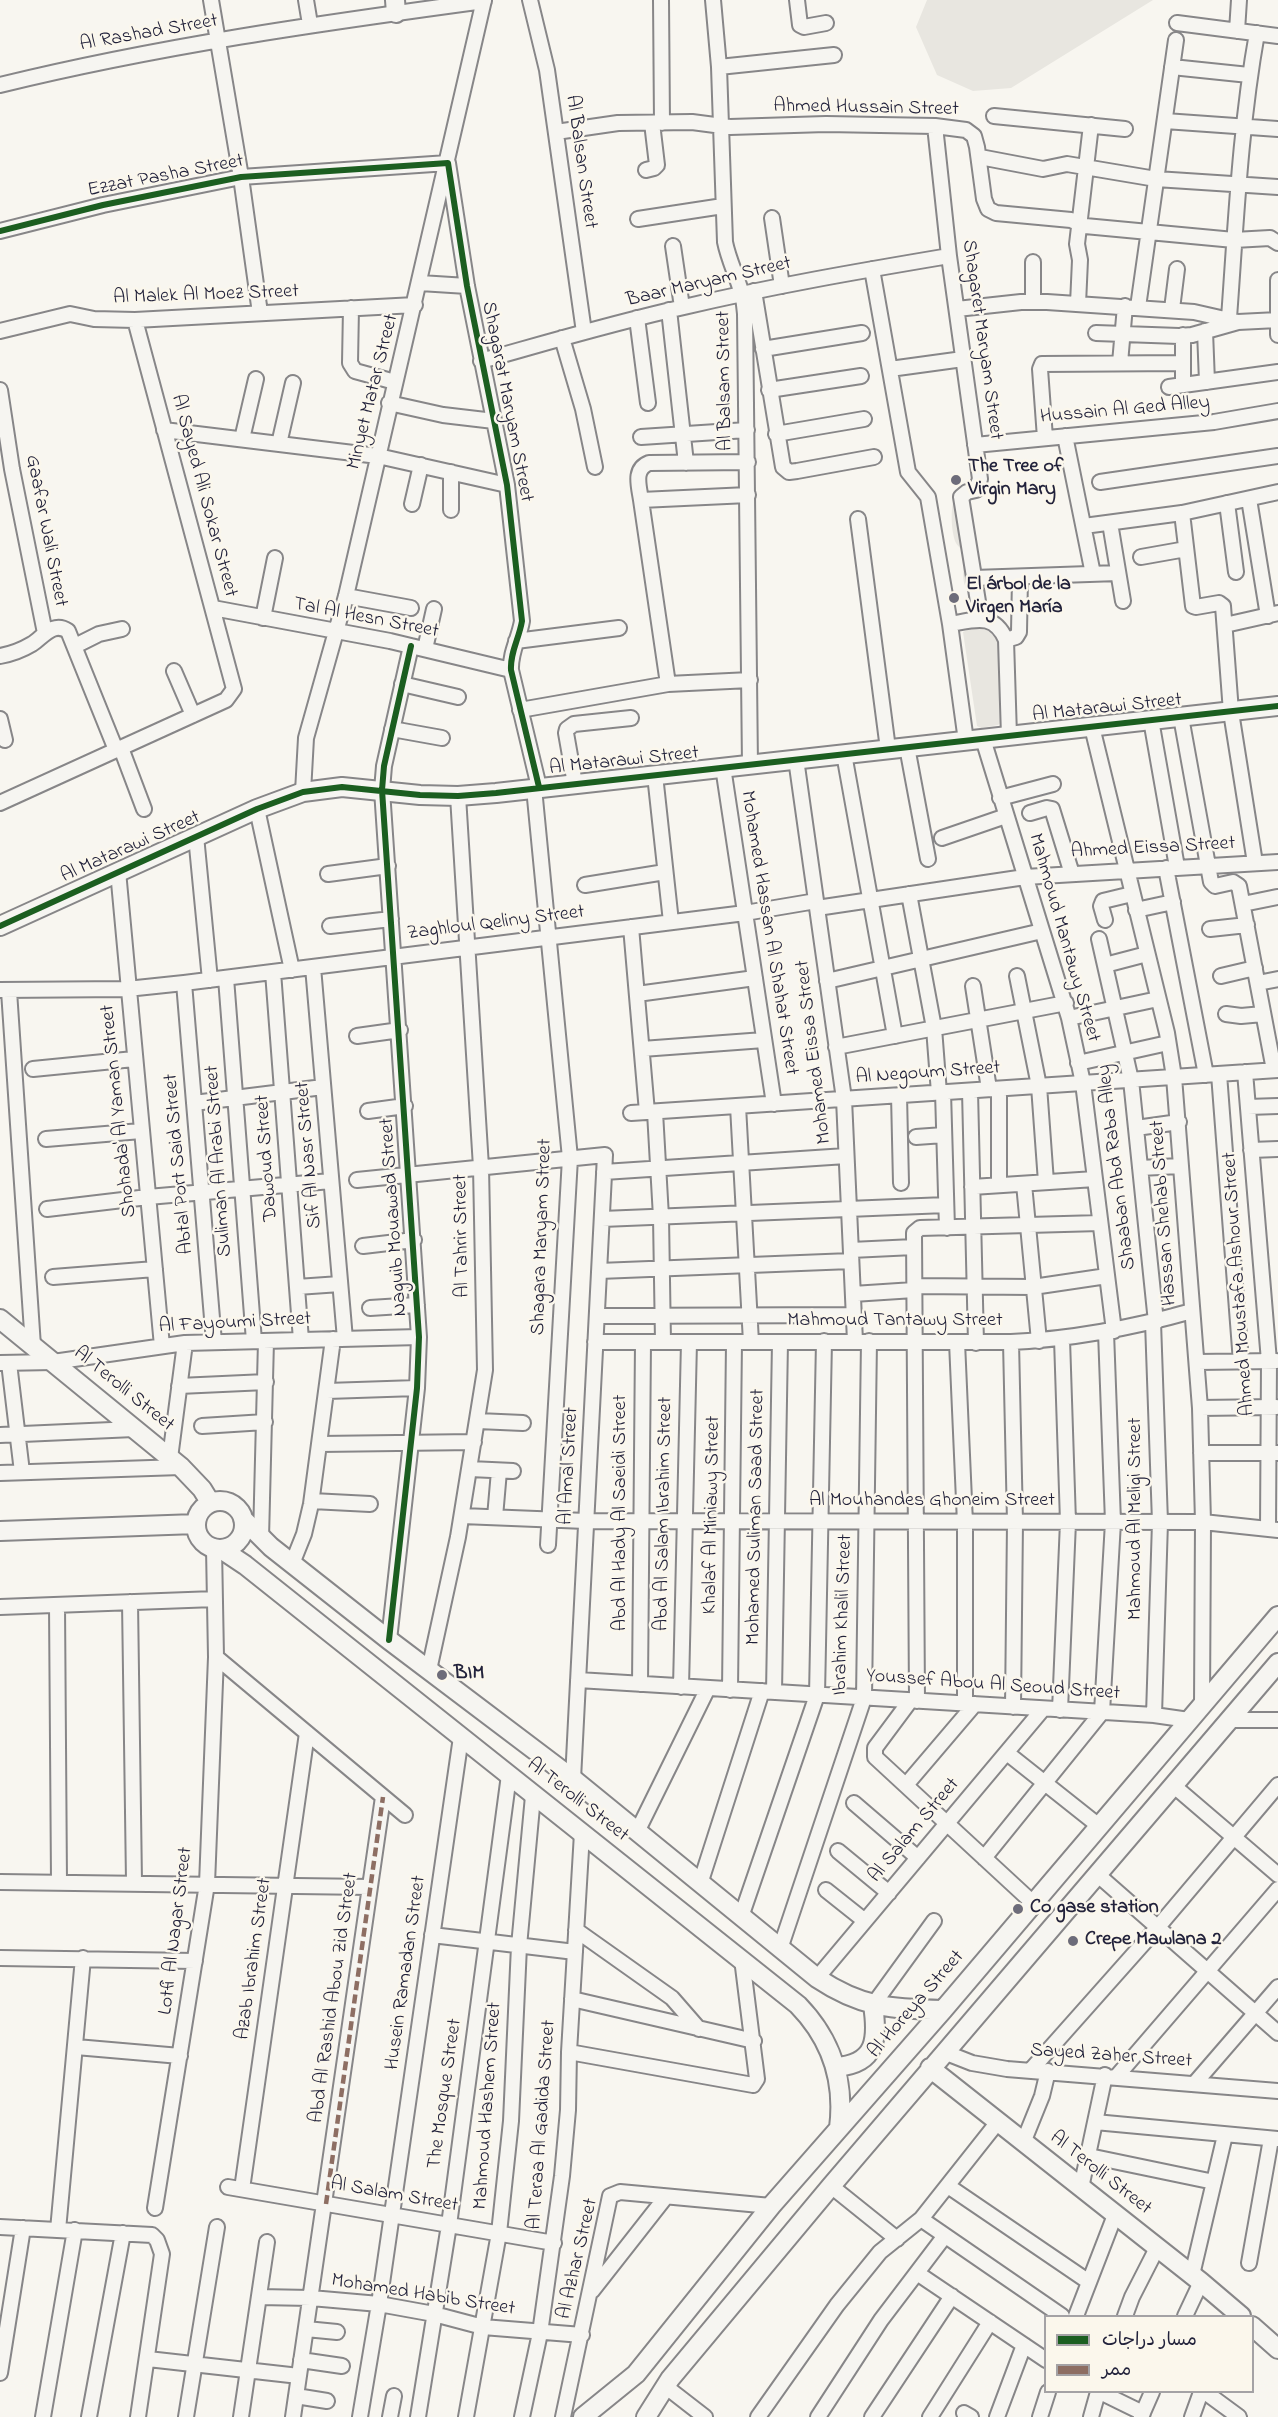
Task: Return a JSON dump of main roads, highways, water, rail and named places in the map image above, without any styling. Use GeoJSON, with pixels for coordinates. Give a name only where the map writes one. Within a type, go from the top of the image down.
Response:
{"type":"FeatureCollection","features":[{"type":"Feature","properties":{"kind":"place","name":"The Tree of Virgin Mary"},"geometry":{"type":"Point","coordinates":[956,480]}},
{"type":"Feature","properties":{"kind":"place","name":"El árbol de la Virgen María"},"geometry":{"type":"Point","coordinates":[954,598]}},
{"type":"Feature","properties":{"kind":"place","name":"BIM"},"geometry":{"type":"Point","coordinates":[442,1675]}},
{"type":"Feature","properties":{"kind":"place","name":"Co gase station"},"geometry":{"type":"Point","coordinates":[1018,1909]}},
{"type":"Feature","properties":{"kind":"place","name":"Crepe Mawlana 2"},"geometry":{"type":"Point","coordinates":[1073,1941]}}]}
